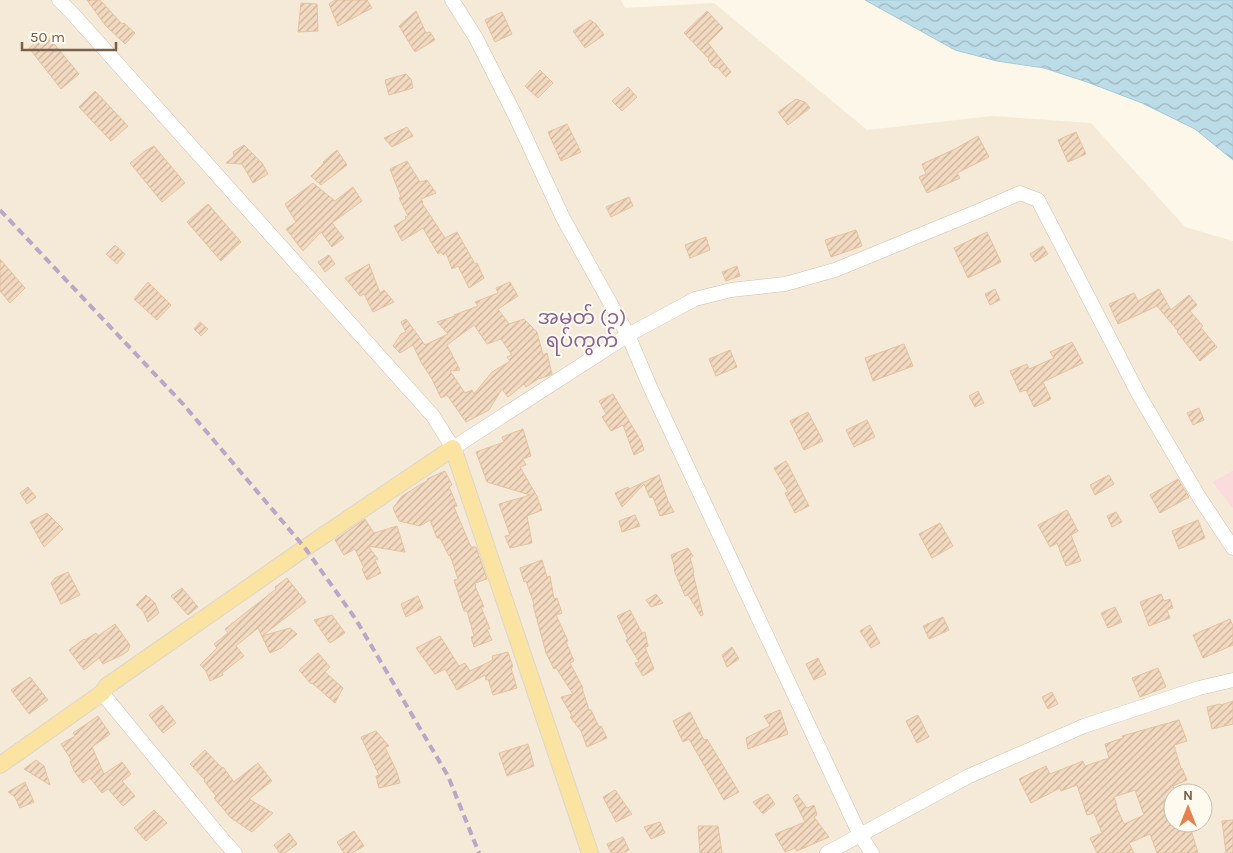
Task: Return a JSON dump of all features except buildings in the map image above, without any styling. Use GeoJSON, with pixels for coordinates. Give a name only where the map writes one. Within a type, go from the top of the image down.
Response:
{"type":"FeatureCollection","features":[{"type":"Feature","properties":{"kind":"main road"},"geometry":{"type":"LineString","coordinates":[[0,765],[102,693],[107,686],[453,448],[590,853]]}},
{"type":"Feature","properties":{"kind":"street"},"geometry":{"type":"LineString","coordinates":[[59,0],[433,416],[453,448],[628,335],[695,299],[731,290],[785,284],[836,270],[1020,193],[1038,200],[1139,395],[1199,497],[1233,548]]}},
{"type":"Feature","properties":{"kind":"street"},"geometry":{"type":"LineString","coordinates":[[452,0],[480,46],[516,115],[563,218],[628,335],[651,389],[860,835],[872,853]]}},
{"type":"Feature","properties":{"kind":"street"},"geometry":{"type":"LineString","coordinates":[[826,853],[969,776],[1084,726],[1199,688],[1233,680]]}},
{"type":"Feature","properties":{"kind":"street"},"geometry":{"type":"LineString","coordinates":[[102,693],[235,853]]}},
{"type":"Feature","properties":{"kind":"shaded area"},"geometry":{"type":"Polygon","coordinates":[[[0,0],[621,0],[625,8],[714,3],[867,130],[992,116],[1091,123],[1185,227],[1233,241],[1233,470],[1212,482],[1233,509],[1233,853],[0,853],[0,0]]]}},
{"type":"Feature","properties":{"kind":"shaded area"},"geometry":{"type":"Polygon","coordinates":[[[1233,470],[1233,509],[1212,482],[1233,470]]]}},
{"type":"Feature","properties":{"kind":"water"},"geometry":{"type":"Polygon","coordinates":[[[865,0],[1233,0],[1233,160],[1195,129],[1142,103],[1044,68],[997,61],[955,50],[865,0]]]}},
{"type":"Feature","properties":{"kind":"railway"},"geometry":{"type":"LineString","coordinates":[[0,210],[183,404],[305,548],[355,618],[448,776],[479,853]]}},
{"type":"Feature","properties":{"kind":"district","name":"အမှတ် (၁) ရပ်ကွက်"},"geometry":{"type":"Point","coordinates":[582,328]}}]}
